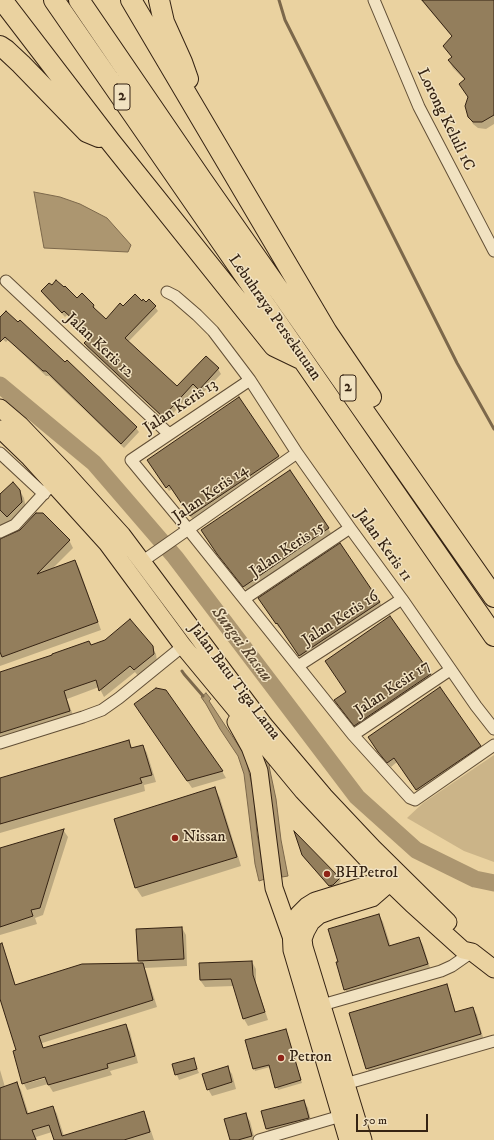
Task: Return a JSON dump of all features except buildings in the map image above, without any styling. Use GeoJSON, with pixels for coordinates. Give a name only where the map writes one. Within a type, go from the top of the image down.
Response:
{"type":"FeatureCollection","features":[{"type":"Feature","properties":{"kind":"highway"},"geometry":{"type":"LineString","coordinates":[[2,0],[110,141],[274,346],[303,360]]}},
{"type":"Feature","properties":{"kind":"highway","name":"Lebuhraya Persekutuan"},"geometry":{"type":"LineString","coordinates":[[54,0],[494,636]]}},
{"type":"Feature","properties":{"kind":"highway","name":"Lebuhraya Persekutuan"},"geometry":{"type":"LineString","coordinates":[[79,0],[202,180],[494,597]]}},
{"type":"Feature","properties":{"kind":"highway"},"geometry":{"type":"LineString","coordinates":[[131,0],[327,332],[400,441],[451,535]]}},
{"type":"Feature","properties":{"kind":"highway"},"geometry":{"type":"LineString","coordinates":[[159,0],[164,22],[182,62],[201,119]]}},
{"type":"Feature","properties":{"kind":"highway"},"geometry":{"type":"LineString","coordinates":[[0,46],[21,64],[87,132],[110,141]]}},
{"type":"Feature","properties":{"kind":"main road","name":"Jalan Batu Tiga Lama"},"geometry":{"type":"LineString","coordinates":[[0,408],[20,425],[54,483],[149,556],[264,725],[324,796],[368,843],[412,904],[463,950],[472,952],[494,969]]}},
{"type":"Feature","properties":{"kind":"main road","name":"Jalan Batu Tiga Lama"},"geometry":{"type":"LineString","coordinates":[[0,429],[54,483],[107,543],[183,646],[303,791],[351,842],[469,943],[472,952]]}},
{"type":"Feature","properties":{"kind":"main road"},"geometry":{"type":"LineString","coordinates":[[215,685],[250,747],[259,772],[274,888],[290,936],[298,972],[348,1140]]}},
{"type":"Feature","properties":{"kind":"main road"},"geometry":{"type":"LineString","coordinates":[[351,842],[361,867],[361,874],[353,888]]}},
{"type":"Feature","properties":{"kind":"main road"},"geometry":{"type":"LineString","coordinates":[[290,936],[291,928],[295,919],[307,906],[322,899],[353,888],[373,883],[391,875]]}},
{"type":"Feature","properties":{"kind":"main road"},"geometry":{"type":"LineString","coordinates":[[372,898],[391,875]]}},
{"type":"Feature","properties":{"kind":"main road"},"geometry":{"type":"LineString","coordinates":[[363,1140],[304,947],[303,939],[311,922],[319,915],[330,911],[372,898],[395,899],[412,904]]}},
{"type":"Feature","properties":{"kind":"street","name":"Lorong Keluli 1C"},"geometry":{"type":"LineString","coordinates":[[374,0],[419,107],[494,251]]}},
{"type":"Feature","properties":{"kind":"street","name":"Jalan Keris 12"},"geometry":{"type":"LineString","coordinates":[[6,281],[169,434]]}},
{"type":"Feature","properties":{"kind":"street","name":"Jalan Keris 11"},"geometry":{"type":"LineString","coordinates":[[167,292],[175,296],[213,331],[250,380],[297,453],[402,599],[450,670],[494,729]]}},
{"type":"Feature","properties":{"kind":"street","name":"Jalan Keris 13"},"geometry":{"type":"LineString","coordinates":[[184,532],[131,460],[250,380]]}},
{"type":"Feature","properties":{"kind":"street"},"geometry":{"type":"LineString","coordinates":[[0,452],[54,483],[15,525],[0,532]]}},
{"type":"Feature","properties":{"kind":"street","name":"Jalan Keris 14"},"geometry":{"type":"LineString","coordinates":[[149,556],[297,453]]}},
{"type":"Feature","properties":{"kind":"street","name":"Jalan Keris 15"},"geometry":{"type":"LineString","coordinates":[[244,599],[350,528]]}},
{"type":"Feature","properties":{"kind":"street"},"geometry":{"type":"LineString","coordinates":[[184,532],[244,599],[353,735],[410,798],[415,800],[494,745]]}},
{"type":"Feature","properties":{"kind":"street","name":"Jalan Keris 16"},"geometry":{"type":"LineString","coordinates":[[298,666],[402,599]]}},
{"type":"Feature","properties":{"kind":"street"},"geometry":{"type":"LineString","coordinates":[[0,743],[102,710],[183,646]]}},
{"type":"Feature","properties":{"kind":"street","name":"Jalan Kesir 17"},"geometry":{"type":"LineString","coordinates":[[353,735],[450,670]]}},
{"type":"Feature","properties":{"kind":"street"},"geometry":{"type":"LineString","coordinates":[[322,1005],[441,971],[452,966],[472,952]]}},
{"type":"Feature","properties":{"kind":"street"},"geometry":{"type":"LineString","coordinates":[[345,1084],[494,1041]]}},
{"type":"Feature","properties":{"kind":"street"},"geometry":{"type":"LineString","coordinates":[[259,1140],[341,1116]]}},
{"type":"Feature","properties":{"kind":"shaded area"},"geometry":{"type":"Polygon","coordinates":[[[34,192],[60,197],[80,204],[107,218],[131,245],[128,252],[44,248],[34,192]]]}},
{"type":"Feature","properties":{"kind":"shaded area"},"geometry":{"type":"Polygon","coordinates":[[[206,693],[211,699],[209,701],[244,754],[246,760],[253,789],[257,834],[265,879],[259,881],[255,864],[244,774],[238,756],[201,697],[206,693]]]}},
{"type":"Feature","properties":{"kind":"shaded area"},"geometry":{"type":"Polygon","coordinates":[[[494,755],[494,862],[464,851],[407,818],[423,803],[494,755]]]}},
{"type":"Feature","properties":{"kind":"shaded area"},"geometry":{"type":"Polygon","coordinates":[[[268,760],[271,764],[269,766],[276,799],[281,840],[288,876],[282,877],[272,807],[263,764],[268,760]]]}},
{"type":"Feature","properties":{"kind":"waterway"},"geometry":{"type":"LineString","coordinates":[[279,0],[285,20],[457,363],[494,429]]}},
{"type":"Feature","properties":{"kind":"waterway","name":"Sungai Rasau"},"geometry":{"type":"LineString","coordinates":[[0,385],[94,463],[175,557],[357,797],[416,850],[475,879],[494,883]]}},
{"type":"Feature","properties":{"kind":"waterway"},"geometry":{"type":"LineString","coordinates":[[182,671],[203,696]]}},
{"type":"Feature","properties":{"kind":"place","name":"Nissan"},"geometry":{"type":"Point","coordinates":[175,838]}},
{"type":"Feature","properties":{"kind":"place","name":"BHPetrol"},"geometry":{"type":"Point","coordinates":[327,874]}},
{"type":"Feature","properties":{"kind":"place","name":"Petron"},"geometry":{"type":"Point","coordinates":[281,1058]}}]}
